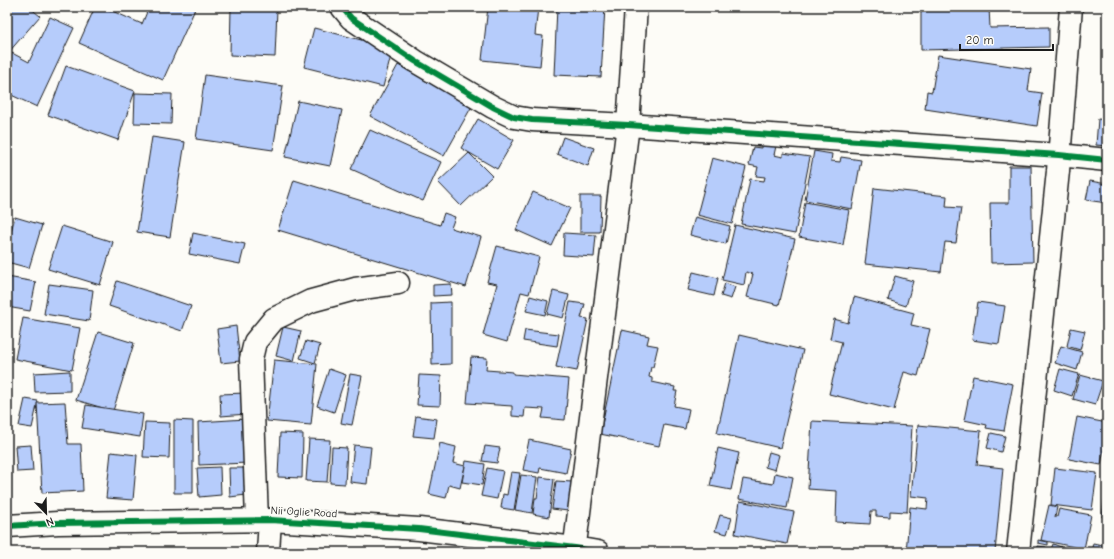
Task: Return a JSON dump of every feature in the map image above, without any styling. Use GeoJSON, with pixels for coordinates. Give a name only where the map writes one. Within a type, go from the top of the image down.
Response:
{"type":"FeatureCollection","features":[{"type":"Feature","properties":{"kind":"street"},"geometry":{"type":"LineString","coordinates":[[342,7],[351,18],[415,61],[493,107],[514,117],[532,120],[628,125],[1060,155],[1107,160]]}},
{"type":"Feature","properties":{"kind":"street"},"geometry":{"type":"LineString","coordinates":[[574,550],[628,125],[636,7]]}},
{"type":"Feature","properties":{"kind":"street"},"geometry":{"type":"LineString","coordinates":[[1018,552],[1060,155],[1071,7]]}},
{"type":"Feature","properties":{"kind":"street"},"geometry":{"type":"LineString","coordinates":[[268,552],[263,520],[251,359],[255,342],[274,318],[312,302],[355,289],[398,283]]}},
{"type":"Feature","properties":{"kind":"street","name":"Nii Oglie Road"},"geometry":{"type":"LineString","coordinates":[[7,526],[58,523],[263,520],[418,529],[598,552]]}},
{"type":"Feature","properties":{"kind":"building"},"geometry":{"type":"Polygon","coordinates":[[[7,7],[29,7],[40,16],[8,53],[7,52],[7,7]]]}},
{"type":"Feature","properties":{"kind":"building"},"geometry":{"type":"Polygon","coordinates":[[[95,7],[103,7],[142,24],[149,7],[196,7],[163,80],[79,43],[95,7]]]}},
{"type":"Feature","properties":{"kind":"building"},"geometry":{"type":"Polygon","coordinates":[[[488,7],[538,7],[535,35],[543,36],[540,66],[482,60],[488,7]]]}},
{"type":"Feature","properties":{"kind":"building"},"geometry":{"type":"Polygon","coordinates":[[[557,7],[605,7],[601,77],[554,75],[557,7]]]}},
{"type":"Feature","properties":{"kind":"building"},"geometry":{"type":"Polygon","coordinates":[[[921,7],[989,7],[990,28],[1049,27],[1049,47],[921,50],[921,7]]]}},
{"type":"Feature","properties":{"kind":"building"},"geometry":{"type":"Polygon","coordinates":[[[231,8],[277,9],[275,57],[230,55],[231,8]]]}},
{"type":"Feature","properties":{"kind":"building"},"geometry":{"type":"Polygon","coordinates":[[[50,17],[74,28],[37,107],[7,93],[7,64],[12,53],[29,62],[50,17]]]}},
{"type":"Feature","properties":{"kind":"building"},"geometry":{"type":"Polygon","coordinates":[[[314,28],[393,48],[383,87],[304,67],[314,28]]]}},
{"type":"Feature","properties":{"kind":"building"},"geometry":{"type":"Polygon","coordinates":[[[938,55],[1031,69],[1028,91],[1042,93],[1037,126],[925,109],[927,91],[932,92],[938,55]]]}},
{"type":"Feature","properties":{"kind":"building"},"geometry":{"type":"Polygon","coordinates":[[[398,65],[472,106],[444,156],[370,116],[398,65]]]}},
{"type":"Feature","properties":{"kind":"building"},"geometry":{"type":"Polygon","coordinates":[[[66,66],[135,91],[118,140],[48,115],[66,66]]]}},
{"type":"Feature","properties":{"kind":"building"},"geometry":{"type":"Polygon","coordinates":[[[205,75],[283,86],[273,150],[196,139],[205,75]]]}},
{"type":"Feature","properties":{"kind":"building"},"geometry":{"type":"Polygon","coordinates":[[[135,93],[172,94],[171,124],[134,123],[135,93]]]}},
{"type":"Feature","properties":{"kind":"building"},"geometry":{"type":"Polygon","coordinates":[[[298,101],[342,110],[330,166],[285,157],[298,101]]]}},
{"type":"Feature","properties":{"kind":"building"},"geometry":{"type":"Polygon","coordinates":[[[478,119],[514,140],[497,169],[461,148],[478,119]]]}},
{"type":"Feature","properties":{"kind":"building"},"geometry":{"type":"Polygon","coordinates":[[[1098,119],[1107,120],[1107,146],[1096,145],[1098,119]]]}},
{"type":"Feature","properties":{"kind":"building"},"geometry":{"type":"Polygon","coordinates":[[[370,130],[441,162],[423,201],[351,169],[370,130]]]}},
{"type":"Feature","properties":{"kind":"building"},"geometry":{"type":"Polygon","coordinates":[[[152,137],[185,142],[170,237],[137,232],[152,137]]]}},
{"type":"Feature","properties":{"kind":"building"},"geometry":{"type":"Polygon","coordinates":[[[563,137],[594,148],[588,166],[557,154],[563,137]]]}},
{"type":"Feature","properties":{"kind":"building"},"geometry":{"type":"Polygon","coordinates":[[[761,144],[776,146],[774,155],[783,157],[783,153],[810,157],[795,234],[741,224],[750,179],[764,181],[765,177],[756,176],[758,167],[749,165],[753,147],[761,148],[761,144]]]}},
{"type":"Feature","properties":{"kind":"building"},"geometry":{"type":"Polygon","coordinates":[[[814,151],[832,154],[831,161],[840,162],[841,157],[861,160],[852,209],[805,200],[814,151]]]}},
{"type":"Feature","properties":{"kind":"building"},"geometry":{"type":"Polygon","coordinates":[[[469,153],[492,176],[461,206],[438,182],[469,153]]]}},
{"type":"Feature","properties":{"kind":"building"},"geometry":{"type":"Polygon","coordinates":[[[712,158],[746,167],[732,224],[697,215],[712,158]]]}},
{"type":"Feature","properties":{"kind":"building"},"geometry":{"type":"Polygon","coordinates":[[[1009,166],[1031,166],[1033,262],[991,263],[990,203],[1009,203],[1009,166]]]}},
{"type":"Feature","properties":{"kind":"building"},"geometry":{"type":"Polygon","coordinates":[[[294,180],[440,225],[444,213],[455,217],[451,228],[481,237],[466,287],[278,230],[294,180]]]}},
{"type":"Feature","properties":{"kind":"building"},"geometry":{"type":"Polygon","coordinates":[[[1090,181],[1107,184],[1107,203],[1086,200],[1090,181]]]}},
{"type":"Feature","properties":{"kind":"building"},"geometry":{"type":"Polygon","coordinates":[[[874,188],[947,196],[946,207],[961,208],[956,243],[945,242],[941,272],[865,264],[874,188]]]}},
{"type":"Feature","properties":{"kind":"building"},"geometry":{"type":"Polygon","coordinates":[[[533,192],[570,208],[552,246],[516,230],[533,192]]]}},
{"type":"Feature","properties":{"kind":"building"},"geometry":{"type":"Polygon","coordinates":[[[580,196],[601,196],[600,232],[580,232],[580,196]]]}},
{"type":"Feature","properties":{"kind":"building"},"geometry":{"type":"Polygon","coordinates":[[[805,202],[849,210],[843,245],[799,237],[805,202]]]}},
{"type":"Feature","properties":{"kind":"building"},"geometry":{"type":"Polygon","coordinates":[[[15,217],[42,225],[29,268],[7,262],[7,245],[15,217]]]}},
{"type":"Feature","properties":{"kind":"building"},"geometry":{"type":"Polygon","coordinates":[[[695,217],[730,226],[726,244],[690,235],[695,217]]]}},
{"type":"Feature","properties":{"kind":"building"},"geometry":{"type":"Polygon","coordinates":[[[735,225],[795,239],[779,305],[747,297],[753,274],[746,272],[744,285],[722,280],[735,225]]]}},
{"type":"Feature","properties":{"kind":"building"},"geometry":{"type":"Polygon","coordinates":[[[62,226],[113,242],[100,285],[48,269],[62,226]]]}},
{"type":"Feature","properties":{"kind":"building"},"geometry":{"type":"Polygon","coordinates":[[[193,233],[245,244],[240,264],[189,254],[193,233]]]}},
{"type":"Feature","properties":{"kind":"building"},"geometry":{"type":"Polygon","coordinates":[[[564,233],[596,235],[594,257],[563,255],[564,233]]]}},
{"type":"Feature","properties":{"kind":"building"},"geometry":{"type":"Polygon","coordinates":[[[497,246],[539,257],[529,294],[521,292],[507,342],[483,335],[497,284],[487,282],[497,246]]]}},
{"type":"Feature","properties":{"kind":"building"},"geometry":{"type":"Polygon","coordinates":[[[1103,247],[1107,247],[1107,283],[1104,283],[1103,247]]]}},
{"type":"Feature","properties":{"kind":"building"},"geometry":{"type":"Polygon","coordinates":[[[693,272],[718,278],[714,296],[688,290],[693,272]]]}},
{"type":"Feature","properties":{"kind":"building"},"geometry":{"type":"Polygon","coordinates":[[[895,276],[913,281],[906,306],[888,300],[895,276]]]}},
{"type":"Feature","properties":{"kind":"building"},"geometry":{"type":"Polygon","coordinates":[[[7,277],[36,282],[30,311],[7,307],[7,277]]]}},
{"type":"Feature","properties":{"kind":"building"},"geometry":{"type":"Polygon","coordinates":[[[117,281],[191,306],[182,331],[109,306],[117,281]]]}},
{"type":"Feature","properties":{"kind":"building"},"geometry":{"type":"Polygon","coordinates":[[[725,283],[735,287],[731,299],[721,296],[725,283]]]}},
{"type":"Feature","properties":{"kind":"building"},"geometry":{"type":"Polygon","coordinates":[[[49,284],[93,290],[89,321],[44,314],[49,284]]]}},
{"type":"Feature","properties":{"kind":"building"},"geometry":{"type":"Polygon","coordinates":[[[451,284],[452,295],[433,296],[433,285],[451,284]]]}},
{"type":"Feature","properties":{"kind":"building"},"geometry":{"type":"Polygon","coordinates":[[[553,291],[569,295],[563,318],[547,314],[553,291]]]}},
{"type":"Feature","properties":{"kind":"building"},"geometry":{"type":"Polygon","coordinates":[[[530,296],[548,301],[545,315],[526,311],[530,296]]]}},
{"type":"Feature","properties":{"kind":"building"},"geometry":{"type":"Polygon","coordinates":[[[854,297],[914,313],[911,325],[930,329],[918,376],[904,372],[894,410],[829,394],[842,342],[830,339],[834,319],[848,323],[854,297]]]}},
{"type":"Feature","properties":{"kind":"building"},"geometry":{"type":"Polygon","coordinates":[[[451,302],[451,364],[432,365],[431,303],[451,302]]]}},
{"type":"Feature","properties":{"kind":"building"},"geometry":{"type":"Polygon","coordinates":[[[570,302],[585,304],[581,318],[588,319],[577,371],[556,367],[570,302]]]}},
{"type":"Feature","properties":{"kind":"building"},"geometry":{"type":"Polygon","coordinates":[[[978,302],[1005,306],[999,344],[972,340],[978,302]]]}},
{"type":"Feature","properties":{"kind":"building"},"geometry":{"type":"Polygon","coordinates":[[[23,318],[80,328],[72,370],[15,359],[23,318]]]}},
{"type":"Feature","properties":{"kind":"building"},"geometry":{"type":"Polygon","coordinates":[[[236,326],[240,361],[221,363],[217,329],[236,326]]]}},
{"type":"Feature","properties":{"kind":"building"},"geometry":{"type":"Polygon","coordinates":[[[283,327],[301,331],[294,361],[276,356],[283,327]]]}},
{"type":"Feature","properties":{"kind":"building"},"geometry":{"type":"Polygon","coordinates":[[[1071,328],[1085,331],[1080,350],[1067,346],[1071,328]]]}},
{"type":"Feature","properties":{"kind":"building"},"geometry":{"type":"Polygon","coordinates":[[[525,330],[559,334],[557,346],[523,341],[525,330]]]}},
{"type":"Feature","properties":{"kind":"building"},"geometry":{"type":"Polygon","coordinates":[[[622,330],[649,336],[647,344],[658,346],[649,377],[652,378],[652,382],[675,387],[674,391],[677,391],[674,406],[689,409],[685,429],[664,425],[659,446],[600,434],[622,330]]]}},
{"type":"Feature","properties":{"kind":"building"},"geometry":{"type":"Polygon","coordinates":[[[98,332],[134,343],[113,411],[76,400],[98,332]]]}},
{"type":"Feature","properties":{"kind":"building"},"geometry":{"type":"Polygon","coordinates":[[[739,335],[803,350],[780,448],[717,433],[739,335]]]}},
{"type":"Feature","properties":{"kind":"building"},"geometry":{"type":"Polygon","coordinates":[[[306,341],[320,345],[315,363],[300,358],[306,341]]]}},
{"type":"Feature","properties":{"kind":"building"},"geometry":{"type":"Polygon","coordinates":[[[1061,346],[1082,352],[1077,370],[1055,363],[1061,346]]]}},
{"type":"Feature","properties":{"kind":"building"},"geometry":{"type":"Polygon","coordinates":[[[471,357],[487,358],[486,370],[569,379],[565,420],[542,418],[544,409],[525,408],[524,417],[512,416],[512,406],[467,403],[471,357]]]}},
{"type":"Feature","properties":{"kind":"building"},"geometry":{"type":"Polygon","coordinates":[[[274,360],[317,364],[311,425],[267,421],[274,360]]]}},
{"type":"Feature","properties":{"kind":"building"},"geometry":{"type":"Polygon","coordinates":[[[329,369],[346,375],[334,412],[317,406],[329,369]]]}},
{"type":"Feature","properties":{"kind":"building"},"geometry":{"type":"Polygon","coordinates":[[[1060,369],[1079,374],[1072,396],[1054,390],[1060,369]]]}},
{"type":"Feature","properties":{"kind":"building"},"geometry":{"type":"Polygon","coordinates":[[[70,371],[70,391],[35,392],[34,373],[70,371]]]}},
{"type":"Feature","properties":{"kind":"building"},"geometry":{"type":"Polygon","coordinates":[[[350,374],[362,376],[352,425],[341,423],[350,374]]]}},
{"type":"Feature","properties":{"kind":"building"},"geometry":{"type":"Polygon","coordinates":[[[419,375],[441,376],[440,406],[417,405],[419,375]]]}},
{"type":"Feature","properties":{"kind":"building"},"geometry":{"type":"Polygon","coordinates":[[[1080,375],[1103,381],[1095,405],[1073,399],[1080,375]]]}},
{"type":"Feature","properties":{"kind":"building"},"geometry":{"type":"Polygon","coordinates":[[[973,376],[1013,384],[1004,431],[986,428],[987,425],[964,420],[973,376]]]}},
{"type":"Feature","properties":{"kind":"building"},"geometry":{"type":"Polygon","coordinates":[[[246,393],[247,414],[221,416],[220,394],[246,393]]]}},
{"type":"Feature","properties":{"kind":"building"},"geometry":{"type":"Polygon","coordinates":[[[25,399],[38,401],[32,428],[19,426],[25,399]]]}},
{"type":"Feature","properties":{"kind":"building"},"geometry":{"type":"Polygon","coordinates":[[[65,402],[68,444],[81,444],[83,491],[42,493],[37,403],[65,402]]]}},
{"type":"Feature","properties":{"kind":"building"},"geometry":{"type":"Polygon","coordinates":[[[86,405],[143,414],[140,437],[82,428],[86,405]]]}},
{"type":"Feature","properties":{"kind":"building"},"geometry":{"type":"Polygon","coordinates":[[[416,416],[437,419],[434,438],[413,436],[416,416]]]}},
{"type":"Feature","properties":{"kind":"building"},"geometry":{"type":"Polygon","coordinates":[[[1077,417],[1107,423],[1107,432],[1101,465],[1069,459],[1077,417]]]}},
{"type":"Feature","properties":{"kind":"building"},"geometry":{"type":"Polygon","coordinates":[[[246,419],[248,463],[199,465],[198,422],[246,419]]]}},
{"type":"Feature","properties":{"kind":"building"},"geometry":{"type":"Polygon","coordinates":[[[174,420],[193,421],[193,493],[174,493],[174,420]]]}},
{"type":"Feature","properties":{"kind":"building"},"geometry":{"type":"Polygon","coordinates":[[[812,421],[912,426],[907,512],[890,511],[890,517],[876,516],[876,511],[871,511],[870,524],[836,522],[837,491],[808,489],[812,421]]]}},
{"type":"Feature","properties":{"kind":"building"},"geometry":{"type":"Polygon","coordinates":[[[145,422],[170,423],[169,458],[143,457],[145,422]]]}},
{"type":"Feature","properties":{"kind":"building"},"geometry":{"type":"Polygon","coordinates":[[[918,425],[981,431],[977,465],[1003,468],[995,552],[906,552],[910,507],[927,509],[928,498],[911,496],[918,425]]]}},
{"type":"Feature","properties":{"kind":"building"},"geometry":{"type":"Polygon","coordinates":[[[280,433],[303,434],[302,478],[278,477],[280,433]]]}},
{"type":"Feature","properties":{"kind":"building"},"geometry":{"type":"Polygon","coordinates":[[[991,433],[1005,436],[1001,452],[987,448],[991,433]]]}},
{"type":"Feature","properties":{"kind":"building"},"geometry":{"type":"Polygon","coordinates":[[[309,439],[330,440],[327,482],[306,481],[309,439]]]}},
{"type":"Feature","properties":{"kind":"building"},"geometry":{"type":"Polygon","coordinates":[[[529,440],[571,449],[566,473],[540,468],[539,473],[523,470],[529,440]]]}},
{"type":"Feature","properties":{"kind":"building"},"geometry":{"type":"Polygon","coordinates":[[[440,443],[456,447],[453,463],[465,466],[460,488],[449,485],[446,498],[429,494],[440,443]]]}},
{"type":"Feature","properties":{"kind":"building"},"geometry":{"type":"Polygon","coordinates":[[[31,445],[33,471],[17,472],[15,446],[31,445]]]}},
{"type":"Feature","properties":{"kind":"building"},"geometry":{"type":"Polygon","coordinates":[[[354,445],[371,447],[367,484],[350,482],[354,445]]]}},
{"type":"Feature","properties":{"kind":"building"},"geometry":{"type":"Polygon","coordinates":[[[485,446],[500,448],[497,463],[482,461],[485,446]]]}},
{"type":"Feature","properties":{"kind":"building"},"geometry":{"type":"Polygon","coordinates":[[[332,447],[347,448],[345,484],[330,483],[332,447]]]}},
{"type":"Feature","properties":{"kind":"building"},"geometry":{"type":"Polygon","coordinates":[[[718,448],[739,453],[731,490],[710,486],[718,448]]]}},
{"type":"Feature","properties":{"kind":"building"},"geometry":{"type":"Polygon","coordinates":[[[111,452],[137,455],[133,500],[106,498],[111,452]]]}},
{"type":"Feature","properties":{"kind":"building"},"geometry":{"type":"Polygon","coordinates":[[[769,452],[779,455],[775,470],[765,467],[769,452]]]}},
{"type":"Feature","properties":{"kind":"building"},"geometry":{"type":"Polygon","coordinates":[[[466,461],[485,464],[482,485],[462,482],[466,461]]]}},
{"type":"Feature","properties":{"kind":"building"},"geometry":{"type":"Polygon","coordinates":[[[220,467],[221,495],[199,497],[197,468],[220,467]]]}},
{"type":"Feature","properties":{"kind":"building"},"geometry":{"type":"Polygon","coordinates":[[[229,468],[245,468],[246,495],[230,497],[229,468]]]}},
{"type":"Feature","properties":{"kind":"building"},"geometry":{"type":"Polygon","coordinates":[[[487,468],[503,471],[497,499],[481,496],[487,468]]]}},
{"type":"Feature","properties":{"kind":"building"},"geometry":{"type":"Polygon","coordinates":[[[1055,468],[1097,473],[1092,510],[1051,505],[1055,468]]]}},
{"type":"Feature","properties":{"kind":"building"},"geometry":{"type":"Polygon","coordinates":[[[511,472],[520,473],[514,510],[501,508],[503,494],[507,495],[511,472]]]}},
{"type":"Feature","properties":{"kind":"building"},"geometry":{"type":"Polygon","coordinates":[[[775,473],[793,477],[787,508],[739,499],[743,479],[773,484],[775,473]]]}},
{"type":"Feature","properties":{"kind":"building"},"geometry":{"type":"Polygon","coordinates":[[[521,475],[537,477],[532,513],[515,510],[521,475]]]}},
{"type":"Feature","properties":{"kind":"building"},"geometry":{"type":"Polygon","coordinates":[[[540,477],[554,479],[549,517],[533,514],[540,477]]]}},
{"type":"Feature","properties":{"kind":"building"},"geometry":{"type":"Polygon","coordinates":[[[556,481],[572,482],[568,511],[552,509],[556,481]]]}},
{"type":"Feature","properties":{"kind":"building"},"geometry":{"type":"Polygon","coordinates":[[[1107,481],[1107,518],[1102,517],[1107,481]]]}},
{"type":"Feature","properties":{"kind":"building"},"geometry":{"type":"Polygon","coordinates":[[[740,501],[794,512],[787,544],[735,534],[740,501]]]}},
{"type":"Feature","properties":{"kind":"building"},"geometry":{"type":"Polygon","coordinates":[[[1049,505],[1057,507],[1055,517],[1057,517],[1059,509],[1091,515],[1084,549],[1041,540],[1049,505]]]}},
{"type":"Feature","properties":{"kind":"building"},"geometry":{"type":"Polygon","coordinates":[[[720,515],[732,518],[727,534],[715,531],[720,515]]]}},
{"type":"Feature","properties":{"kind":"building"},"geometry":{"type":"Polygon","coordinates":[[[1038,540],[1048,542],[1048,545],[1038,543],[1038,540]]]}},
{"type":"Feature","properties":{"kind":"building"},"geometry":{"type":"Polygon","coordinates":[[[1093,543],[1107,546],[1107,552],[1091,552],[1093,543]]]}},
{"type":"Feature","properties":{"kind":"building"},"geometry":{"type":"Polygon","coordinates":[[[1053,544],[1061,547],[1059,552],[1050,552],[1053,544]]]}},
{"type":"Feature","properties":{"kind":"building"},"geometry":{"type":"Polygon","coordinates":[[[1038,546],[1046,547],[1045,552],[1037,552],[1038,546]]]}},
{"type":"Feature","properties":{"kind":"building"},"geometry":{"type":"Polygon","coordinates":[[[1073,549],[1087,552],[1072,552],[1073,549]]]}},
{"type":"Feature","properties":{"kind":"cycle path"},"geometry":{"type":"LineString","coordinates":[[342,7],[351,18],[415,61],[493,107],[514,117],[532,120],[628,125],[1059,155],[1107,160]]}},
{"type":"Feature","properties":{"kind":"cycle path"},"geometry":{"type":"LineString","coordinates":[[7,526],[58,523],[270,520],[419,529],[598,552]]}}]}
